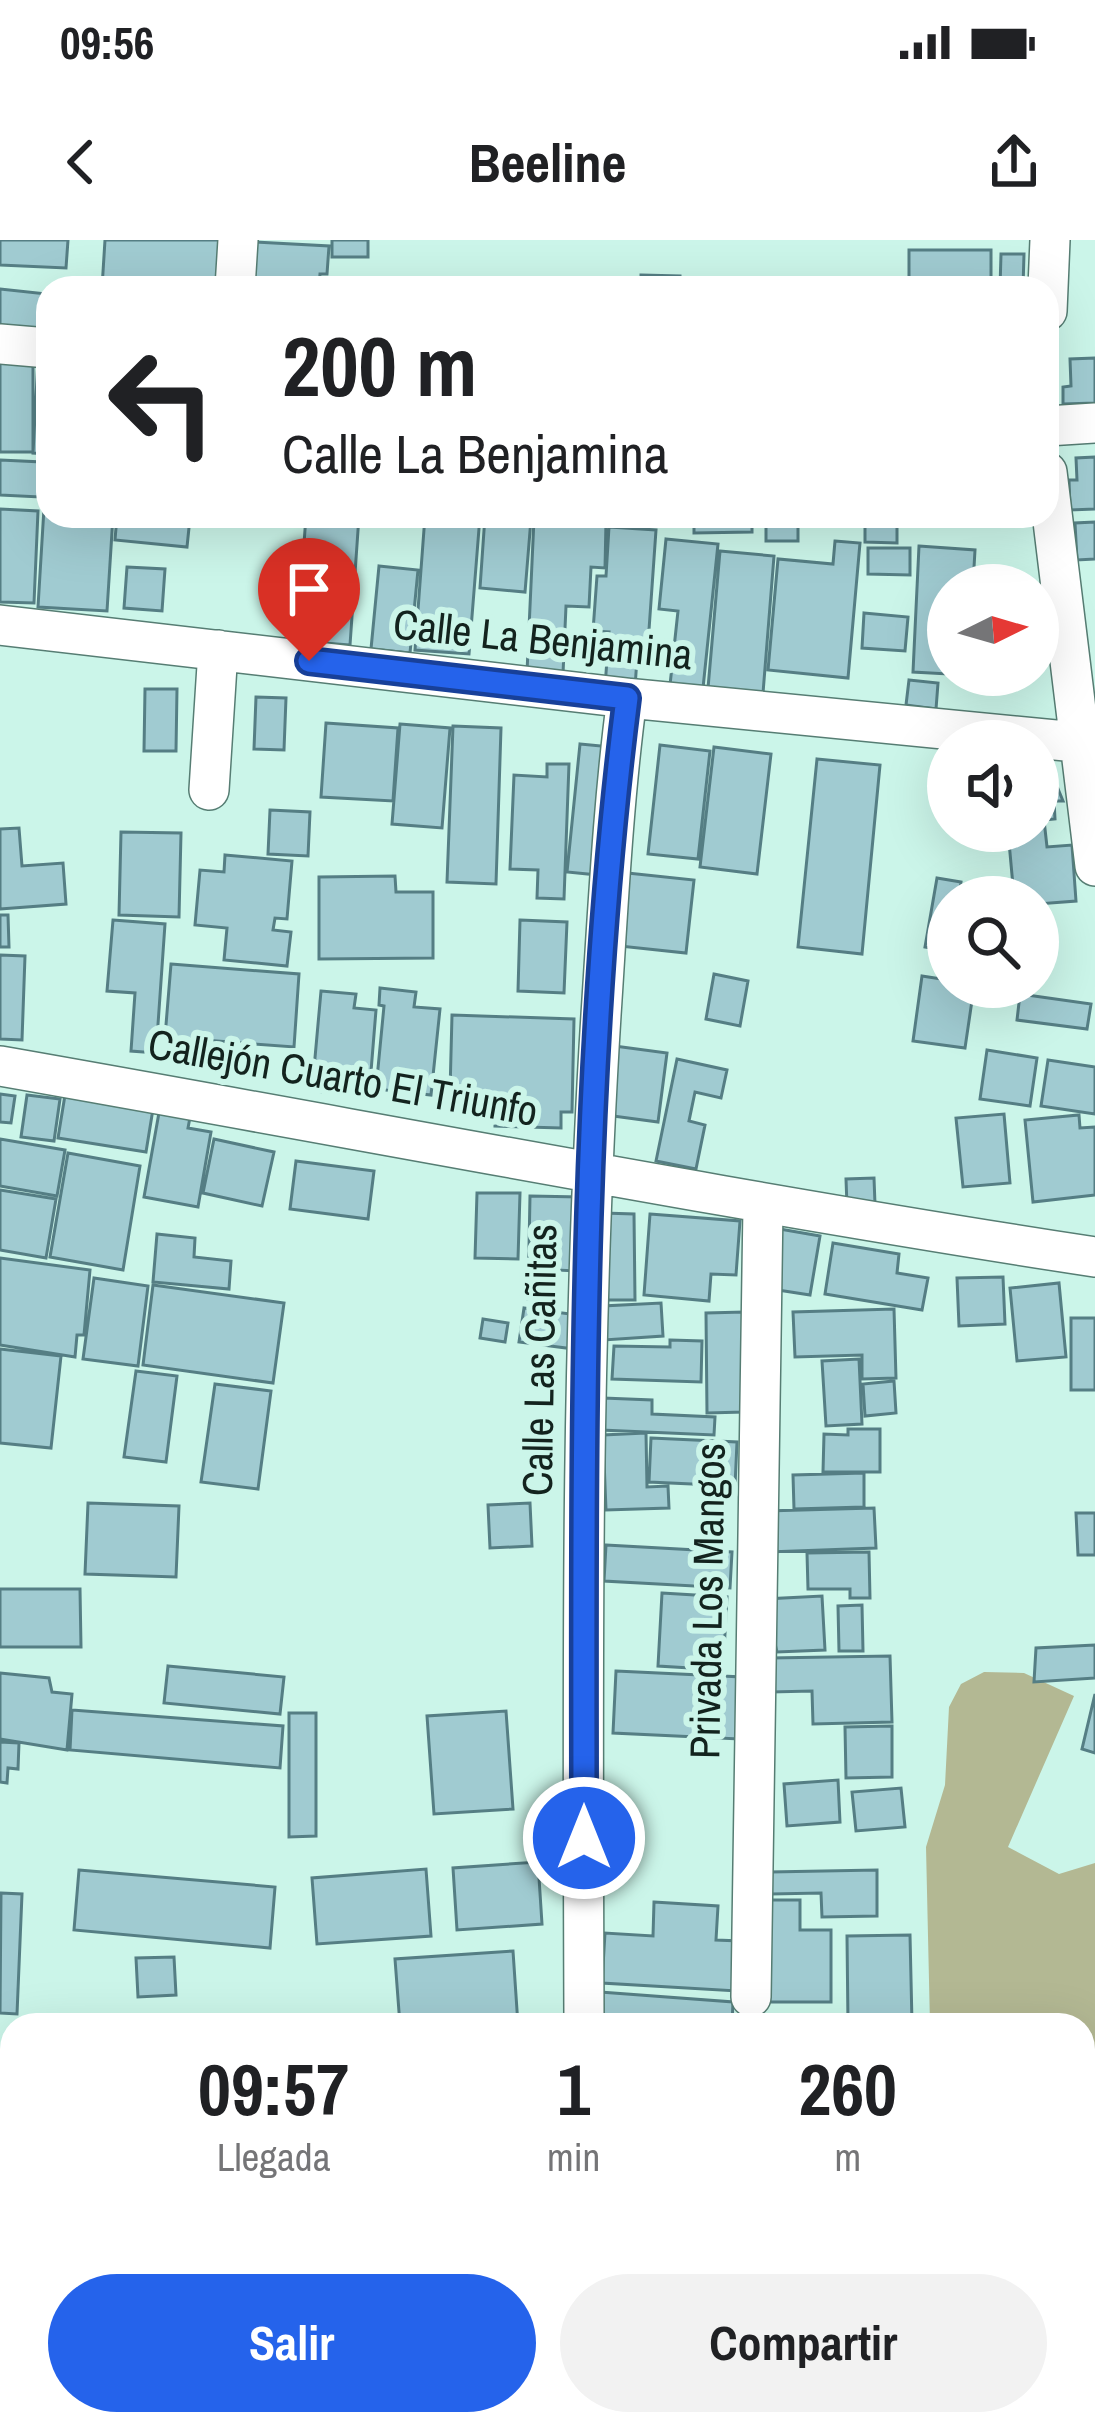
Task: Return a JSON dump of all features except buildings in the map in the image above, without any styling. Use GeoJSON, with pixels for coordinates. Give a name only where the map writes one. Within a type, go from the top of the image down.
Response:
{"type":"FeatureCollection","features":[{"type":"Feature","properties":{"kind":"street"},"geometry":{"type":"LineString","coordinates":[[236,276],[238,240]]}},
{"type":"Feature","properties":{"kind":"street"},"geometry":{"type":"LineString","coordinates":[[1048,276],[1050,240]]}},
{"type":"Feature","properties":{"kind":"street"},"geometry":{"type":"LineString","coordinates":[[0,344],[36,347]]}},
{"type":"Feature","properties":{"kind":"street"},"geometry":{"type":"LineString","coordinates":[[1059,424],[1095,423]]}},
{"type":"Feature","properties":{"kind":"street"},"geometry":{"type":"LineString","coordinates":[[1053,528],[1095,866]]}},
{"type":"Feature","properties":{"kind":"street","name":"Calle La Benjamina"},"geometry":{"type":"LineString","coordinates":[[0,625],[627,698],[1076,742]]}},
{"type":"Feature","properties":{"kind":"street"},"geometry":{"type":"LineString","coordinates":[[209,790],[218,650]]}},
{"type":"Feature","properties":{"kind":"street","name":"Calle Las Cañitas"},"geometry":{"type":"LineString","coordinates":[[584,2013],[583,1604],[591,1170],[616,781],[627,698]]}},
{"type":"Feature","properties":{"kind":"street","name":"Callejón Cuarto El Triunfo"},"geometry":{"type":"LineString","coordinates":[[0,1066],[591,1170],[764,1206],[1095,1257]]}},
{"type":"Feature","properties":{"kind":"street","name":"Privada Los Mangos"},"geometry":{"type":"LineString","coordinates":[[751,1997],[764,1206]]}},
{"type":"Feature","properties":{"kind":"green space"},"geometry":{"type":"Polygon","coordinates":[[[984,1672],[1024,1673],[1074,1696],[1008,1847],[1059,1874],[1095,1863],[1095,2013],[930,2013],[926,1847],[945,1785],[949,1707],[961,1684],[984,1672]]]}},
{"type":"Feature","properties":{"kind":"route"},"geometry":{"type":"LineString","coordinates":[[309,661],[627,698],[616,781],[591,1170],[584,1838]]}}]}
